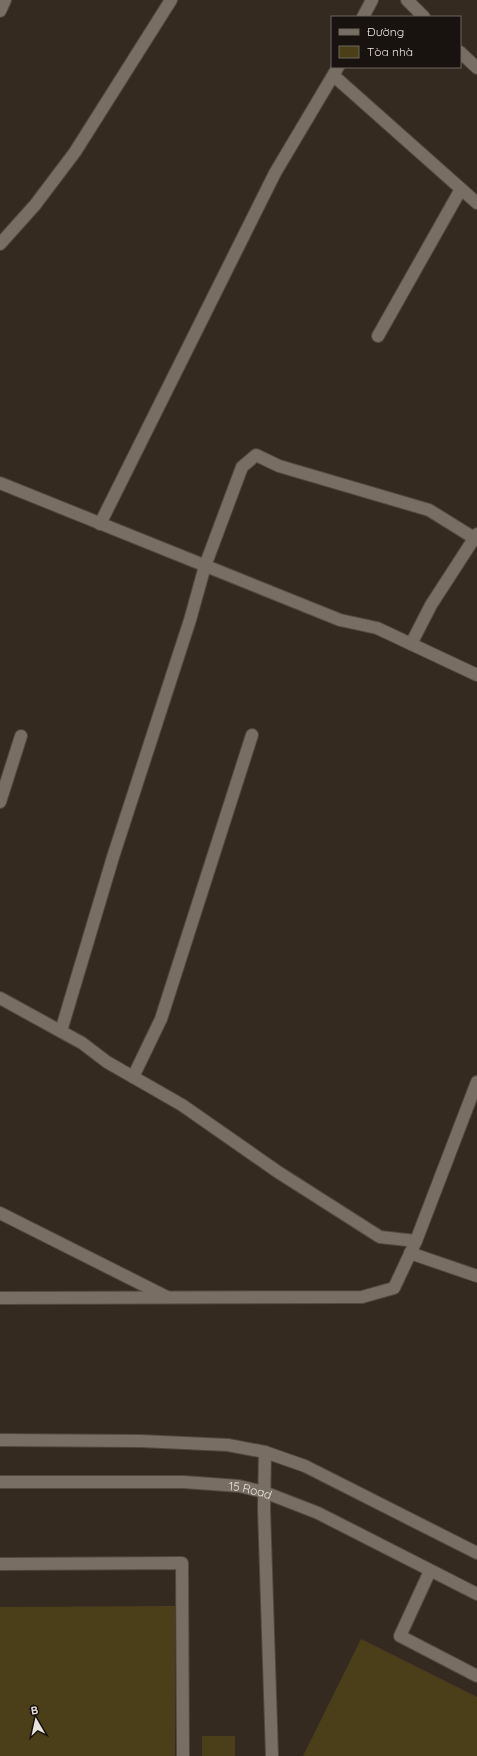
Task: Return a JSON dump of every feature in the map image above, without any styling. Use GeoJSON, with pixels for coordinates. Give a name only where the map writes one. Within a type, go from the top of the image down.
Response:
{"type":"FeatureCollection","features":[{"type":"Feature","properties":{"kind":"street"},"geometry":{"type":"LineString","coordinates":[[0,11],[5,0]]}},
{"type":"Feature","properties":{"kind":"street"},"geometry":{"type":"LineString","coordinates":[[0,244],[35,205],[75,152],[171,0]]}},
{"type":"Feature","properties":{"kind":"street"},"geometry":{"type":"LineString","coordinates":[[364,16],[372,0]]}},
{"type":"Feature","properties":{"kind":"street"},"geometry":{"type":"LineString","coordinates":[[407,0],[423,16]]}},
{"type":"Feature","properties":{"kind":"street"},"geometry":{"type":"LineString","coordinates":[[461,53],[477,68]]}},
{"type":"Feature","properties":{"kind":"street"},"geometry":{"type":"LineString","coordinates":[[100,524],[275,173],[336,72],[477,203]]}},
{"type":"Feature","properties":{"kind":"street"},"geometry":{"type":"LineString","coordinates":[[378,336],[461,189]]}},
{"type":"Feature","properties":{"kind":"street"},"geometry":{"type":"LineString","coordinates":[[61,1031],[114,857],[206,566],[242,467],[256,455],[279,466],[429,510],[475,536],[431,604],[411,644]]}},
{"type":"Feature","properties":{"kind":"street"},"geometry":{"type":"LineString","coordinates":[[0,483],[340,620],[377,628],[477,675]]}},
{"type":"Feature","properties":{"kind":"street"},"geometry":{"type":"LineString","coordinates":[[133,1077],[161,1019],[252,735]]}},
{"type":"Feature","properties":{"kind":"street"},"geometry":{"type":"LineString","coordinates":[[0,802],[21,736]]}},
{"type":"Feature","properties":{"kind":"street"},"geometry":{"type":"LineString","coordinates":[[0,998],[82,1042],[107,1062],[182,1105],[278,1172],[373,1233],[380,1237],[416,1242]]}},
{"type":"Feature","properties":{"kind":"street"},"geometry":{"type":"LineString","coordinates":[[0,1298],[362,1297],[394,1288],[416,1242],[477,1082]]}},
{"type":"Feature","properties":{"kind":"street"},"geometry":{"type":"LineString","coordinates":[[0,1213],[168,1298]]}},
{"type":"Feature","properties":{"kind":"street"},"geometry":{"type":"LineString","coordinates":[[410,1253],[477,1276]]}},
{"type":"Feature","properties":{"kind":"street"},"geometry":{"type":"LineString","coordinates":[[0,1440],[141,1441],[220,1445],[266,1452],[305,1466],[477,1553]]}},
{"type":"Feature","properties":{"kind":"street"},"geometry":{"type":"LineString","coordinates":[[266,1452],[264,1492],[272,1756]]}},
{"type":"Feature","properties":{"kind":"street","name":"15 Road"},"geometry":{"type":"LineString","coordinates":[[0,1482],[198,1483],[239,1486],[264,1492],[318,1513],[477,1594]]}},
{"type":"Feature","properties":{"kind":"street"},"geometry":{"type":"LineString","coordinates":[[0,1564],[182,1563],[183,1756]]}},
{"type":"Feature","properties":{"kind":"street"},"geometry":{"type":"LineString","coordinates":[[430,1571],[400,1636],[477,1676]]}},
{"type":"Feature","properties":{"kind":"building"},"geometry":{"type":"Polygon","coordinates":[[[175,1606],[175,1756],[0,1756],[0,1607],[175,1606]]]}},
{"type":"Feature","properties":{"kind":"building"},"geometry":{"type":"Polygon","coordinates":[[[361,1639],[477,1697],[477,1756],[303,1756],[361,1639]]]}},
{"type":"Feature","properties":{"kind":"building"},"geometry":{"type":"Polygon","coordinates":[[[202,1736],[235,1736],[235,1756],[202,1756],[202,1736]]]}}]}
